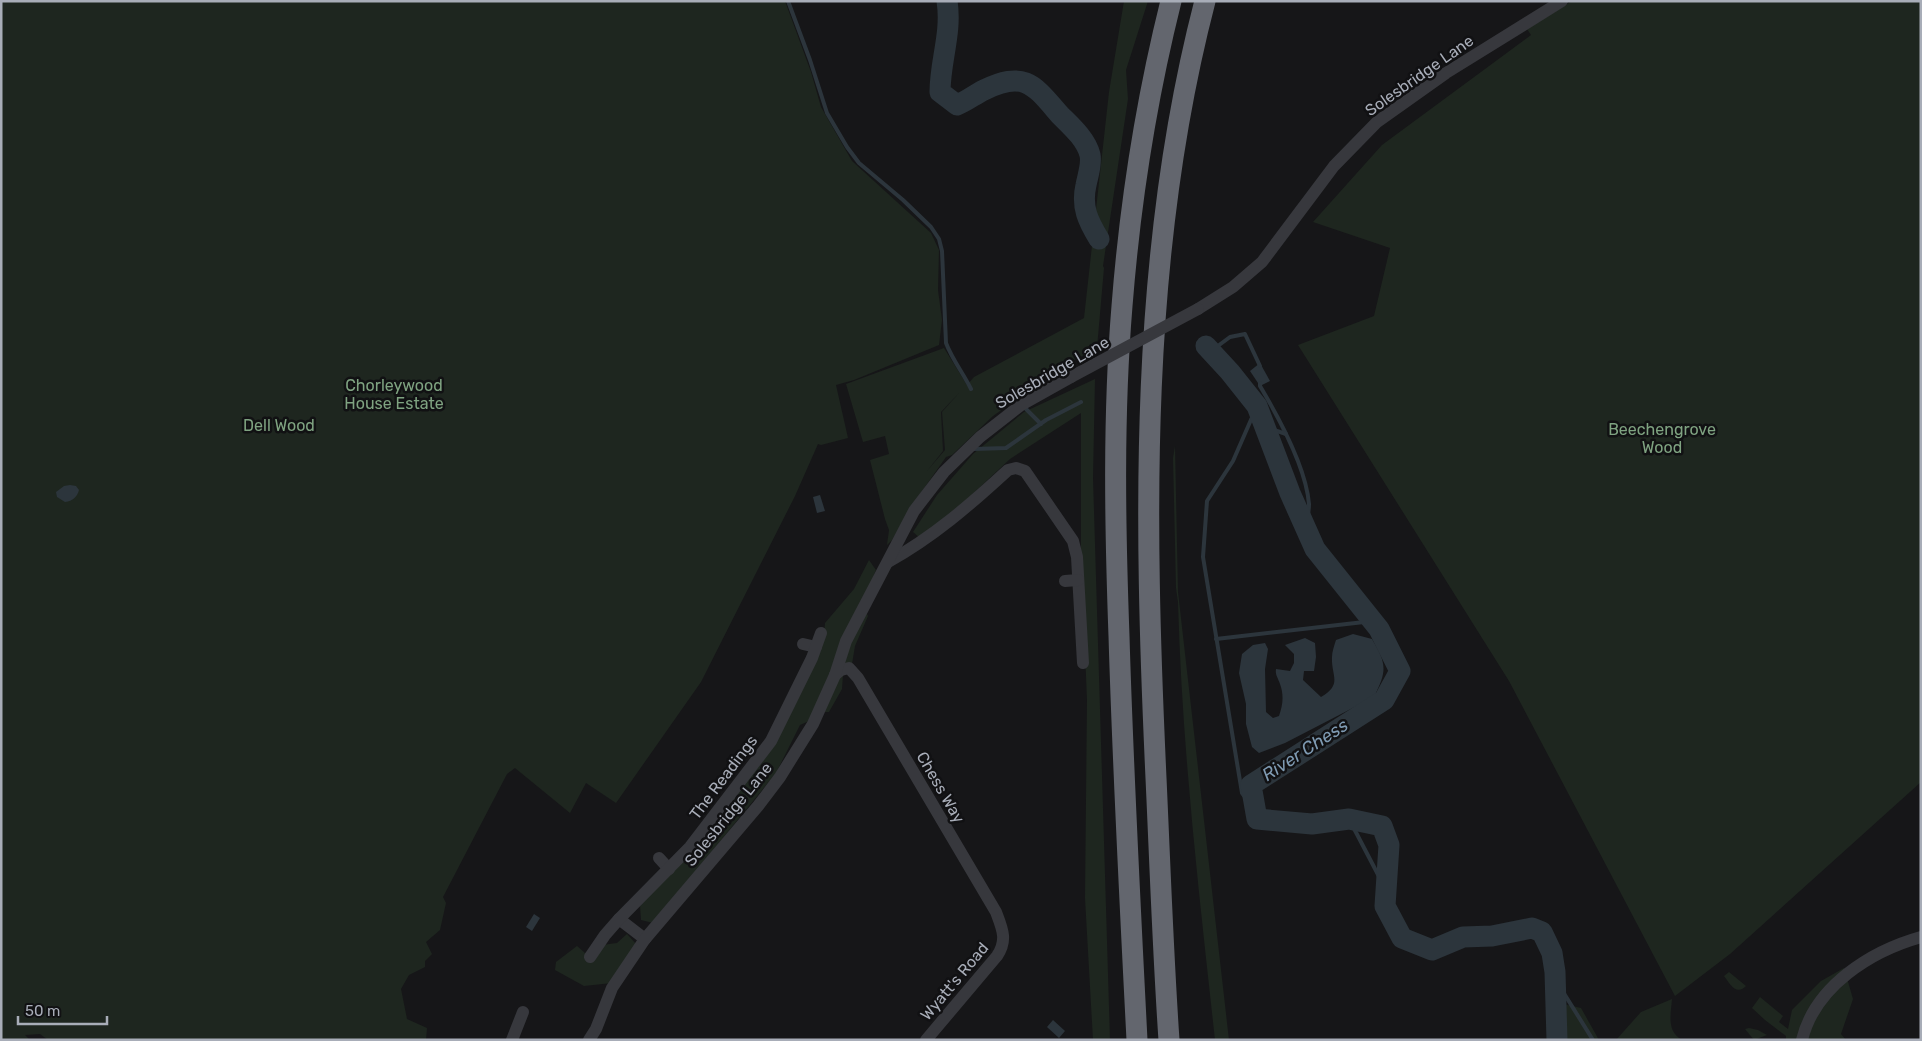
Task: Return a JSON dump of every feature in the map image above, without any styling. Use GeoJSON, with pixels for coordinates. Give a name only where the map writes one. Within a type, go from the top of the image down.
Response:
{"type":"FeatureCollection","features":[{"type":"Feature","properties":{"kind":"highway"},"geometry":{"type":"LineString","coordinates":[[1136,1040],[1123,776],[1117,585],[1117,385],[1122,306],[1140,152],[1152,83],[1171,1]]}},
{"type":"Feature","properties":{"kind":"highway"},"geometry":{"type":"LineString","coordinates":[[1172,1035],[1150,652],[1149,437],[1158,284],[1169,185],[1181,110],[1204,1]]}},
{"type":"Feature","properties":{"kind":"street","name":"Solesbridge Lane"},"geometry":{"type":"LineString","coordinates":[[589,1040],[596,1029],[612,988],[645,938],[734,836],[780,777],[813,724],[835,675],[846,641],[914,511],[944,472],[980,437],[1021,405],[1198,309],[1233,287],[1262,262],[1334,166],[1377,122],[1446,73],[1562,1]]}},
{"type":"Feature","properties":{"kind":"street"},"geometry":{"type":"LineString","coordinates":[[888,562],[925,540],[967,508],[1008,470],[1016,468],[1025,471],[1073,541],[1077,557],[1071,580],[1083,663]]}},
{"type":"Feature","properties":{"kind":"street","name":"The Readings"},"geometry":{"type":"LineString","coordinates":[[591,948],[690,847],[771,741],[812,658],[809,646],[821,633]]}},
{"type":"Feature","properties":{"kind":"street","name":"Chess Way"},"geometry":{"type":"LineString","coordinates":[[835,675],[841,670],[849,668],[858,678],[996,912],[1003,930],[1004,941]]}},
{"type":"Feature","properties":{"kind":"street"},"geometry":{"type":"LineString","coordinates":[[659,858],[670,869]]}},
{"type":"Feature","properties":{"kind":"street"},"geometry":{"type":"LineString","coordinates":[[619,919],[645,938]]}},
{"type":"Feature","properties":{"kind":"street"},"geometry":{"type":"LineString","coordinates":[[1802,1040],[1806,1023],[1834,985],[1868,959],[1892,947],[1921,937]]}},
{"type":"Feature","properties":{"kind":"street","name":"Wyatt's Road"},"geometry":{"type":"LineString","coordinates":[[926,1040],[998,956],[1004,941]]}},
{"type":"Feature","properties":{"kind":"street"},"geometry":{"type":"LineString","coordinates":[[512,1040],[523,1012]]}},
{"type":"Feature","properties":{"kind":"green space","name":"Chorleywood House Estate"},"geometry":{"type":"Polygon","coordinates":[[[1,1],[785,1],[811,72],[821,107],[852,161],[931,233],[939,250],[938,290],[942,320],[939,345],[854,380],[836,385],[848,438],[821,445],[818,444],[795,496],[701,682],[616,803],[586,783],[570,813],[515,768],[507,774],[443,897],[446,903],[440,930],[426,942],[432,954],[425,961],[425,967],[409,975],[401,989],[407,1019],[427,1028],[426,1040],[48,1040],[40,1034],[25,1035],[30,1040],[1,1040],[1,1]]]}},
{"type":"Feature","properties":{"kind":"green space"},"geometry":{"type":"Polygon","coordinates":[[[1124,1],[1148,1],[1126,70],[1128,99],[1103,266],[1097,348],[1043,377],[1038,384],[993,416],[952,455],[946,457],[887,545],[889,530],[870,460],[889,454],[885,436],[863,442],[846,384],[944,348],[967,385],[974,377],[1084,318],[1109,92],[1124,1]],[[959,393],[941,412],[943,451],[927,471],[945,450],[942,412],[959,393]]]}},
{"type":"Feature","properties":{"kind":"green space","name":"Beechengrove Wood"},"geometry":{"type":"Polygon","coordinates":[[[1572,1],[1921,1],[1921,782],[1730,954],[1675,996],[1509,681],[1298,345],[1374,316],[1390,248],[1313,222],[1382,145],[1531,35],[1527,29],[1572,1]]]}},
{"type":"Feature","properties":{"kind":"green space"},"geometry":{"type":"Polygon","coordinates":[[[1095,379],[1093,478],[1110,1040],[1093,1040],[1085,898],[1087,700],[1081,555],[1081,413],[1010,459],[948,517],[920,538],[913,532],[937,495],[973,454],[1024,412],[1095,379]]]}},
{"type":"Feature","properties":{"kind":"green space"},"geometry":{"type":"Polygon","coordinates":[[[1175,446],[1178,592],[1229,1040],[1215,1040],[1192,821],[1183,712],[1176,588],[1173,458],[1175,446]]]}},
{"type":"Feature","properties":{"kind":"green space"},"geometry":{"type":"Polygon","coordinates":[[[869,560],[876,570],[862,604],[868,616],[855,646],[852,664],[843,674],[842,689],[829,712],[820,712],[809,721],[800,725],[776,773],[653,923],[641,920],[640,905],[773,743],[824,636],[825,623],[854,589],[869,560]]]}},
{"type":"Feature","properties":{"kind":"green space"},"geometry":{"type":"Polygon","coordinates":[[[627,934],[636,944],[612,983],[584,986],[555,970],[556,962],[577,946],[585,953],[602,945],[617,943],[627,934]]]}},
{"type":"Feature","properties":{"kind":"green space"},"geometry":{"type":"Polygon","coordinates":[[[1844,968],[1853,999],[1841,1034],[1846,1040],[1786,1040],[1786,1036],[1752,1008],[1760,997],[1783,1016],[1779,1022],[1788,1029],[1792,1010],[1821,981],[1844,968]]]}},
{"type":"Feature","properties":{"kind":"green space"},"geometry":{"type":"Polygon","coordinates":[[[1729,972],[1746,986],[1739,990],[1734,988],[1724,976],[1729,972]]]}},
{"type":"Feature","properties":{"kind":"green space"},"geometry":{"type":"Polygon","coordinates":[[[1672,999],[1672,1027],[1677,1036],[1682,1040],[1616,1040],[1641,1012],[1672,999]]]}},
{"type":"Feature","properties":{"kind":"green space"},"geometry":{"type":"Polygon","coordinates":[[[1559,1003],[1581,1008],[1599,1040],[1560,1040],[1559,1003]]]}},
{"type":"Feature","properties":{"kind":"green space"},"geometry":{"type":"Polygon","coordinates":[[[1749,1028],[1767,1035],[1754,1040],[1745,1029],[1749,1028]]]}},
{"type":"Feature","properties":{"kind":"shaded area"},"geometry":{"type":"Polygon","coordinates":[[[1260,363],[1270,381],[1260,386],[1250,371],[1260,363]]]}},
{"type":"Feature","properties":{"kind":"shaded area"},"geometry":{"type":"Polygon","coordinates":[[[64,486],[76,486],[79,490],[74,498],[65,502],[57,497],[56,492],[64,486]]]}},
{"type":"Feature","properties":{"kind":"shaded area"},"geometry":{"type":"Polygon","coordinates":[[[820,495],[825,511],[817,513],[813,497],[820,495]]]}},
{"type":"Feature","properties":{"kind":"shaded area"},"geometry":{"type":"Polygon","coordinates":[[[1353,634],[1372,639],[1383,661],[1383,674],[1374,697],[1285,743],[1259,753],[1252,747],[1246,724],[1246,704],[1239,673],[1242,654],[1253,645],[1265,643],[1268,649],[1265,669],[1266,712],[1273,718],[1279,716],[1282,700],[1282,692],[1276,675],[1276,669],[1290,671],[1294,663],[1294,654],[1285,645],[1305,638],[1315,643],[1314,671],[1304,671],[1303,680],[1321,697],[1334,684],[1332,655],[1336,640],[1353,634]]]}},
{"type":"Feature","properties":{"kind":"shaded area"},"geometry":{"type":"Polygon","coordinates":[[[534,914],[540,918],[532,931],[526,927],[534,914]]]}},
{"type":"Feature","properties":{"kind":"shaded area"},"geometry":{"type":"Polygon","coordinates":[[[1053,1020],[1065,1031],[1059,1038],[1047,1027],[1053,1020]]]}},
{"type":"Feature","properties":{"kind":"waterway"},"geometry":{"type":"LineString","coordinates":[[788,1],[827,113],[847,147],[859,163],[903,200],[931,227],[939,239],[942,251],[946,343],[971,389]]}},
{"type":"Feature","properties":{"kind":"waterway","name":"River Chess"},"geometry":{"type":"LineString","coordinates":[[947,1],[948,24],[940,92],[957,105],[998,84],[1019,81],[1028,84],[1043,96],[1078,133],[1088,149],[1090,170],[1084,200],[1086,214],[1099,239]]}},
{"type":"Feature","properties":{"kind":"waterway"},"geometry":{"type":"LineString","coordinates":[[1211,351],[1230,337],[1245,334],[1260,366]]}},
{"type":"Feature","properties":{"kind":"waterway","name":"River Chess"},"geometry":{"type":"LineString","coordinates":[[1206,346],[1257,406],[1290,493],[1315,549],[1379,629],[1400,671],[1384,700],[1251,785],[1257,819],[1312,824],[1349,819],[1382,826],[1389,845],[1385,906],[1402,938],[1432,950],[1463,937],[1492,936],[1532,928],[1542,932],[1552,953],[1555,972],[1557,1040]]}},
{"type":"Feature","properties":{"kind":"waterway"},"geometry":{"type":"LineString","coordinates":[[1260,383],[1303,474],[1309,504],[1306,528]]}},
{"type":"Feature","properties":{"kind":"waterway"},"geometry":{"type":"LineString","coordinates":[[974,449],[1006,448],[1046,420],[1081,402]]}},
{"type":"Feature","properties":{"kind":"waterway"},"geometry":{"type":"LineString","coordinates":[[1023,406],[1041,424]]}},
{"type":"Feature","properties":{"kind":"waterway"},"geometry":{"type":"LineString","coordinates":[[1255,810],[1242,793],[1203,557],[1207,501],[1233,461],[1257,406]]}},
{"type":"Feature","properties":{"kind":"waterway"},"geometry":{"type":"LineString","coordinates":[[1265,427],[1286,434]]}},
{"type":"Feature","properties":{"kind":"waterway"},"geometry":{"type":"LineString","coordinates":[[1216,639],[1373,621]]}},
{"type":"Feature","properties":{"kind":"waterway"},"geometry":{"type":"LineString","coordinates":[[1349,819],[1385,888]]}},
{"type":"Feature","properties":{"kind":"waterway"},"geometry":{"type":"LineString","coordinates":[[1555,979],[1593,1040]]}},
{"type":"Feature","properties":{"kind":"park label","name":"Dell Wood"},"geometry":{"type":"Point","coordinates":[279,425]}}]}
